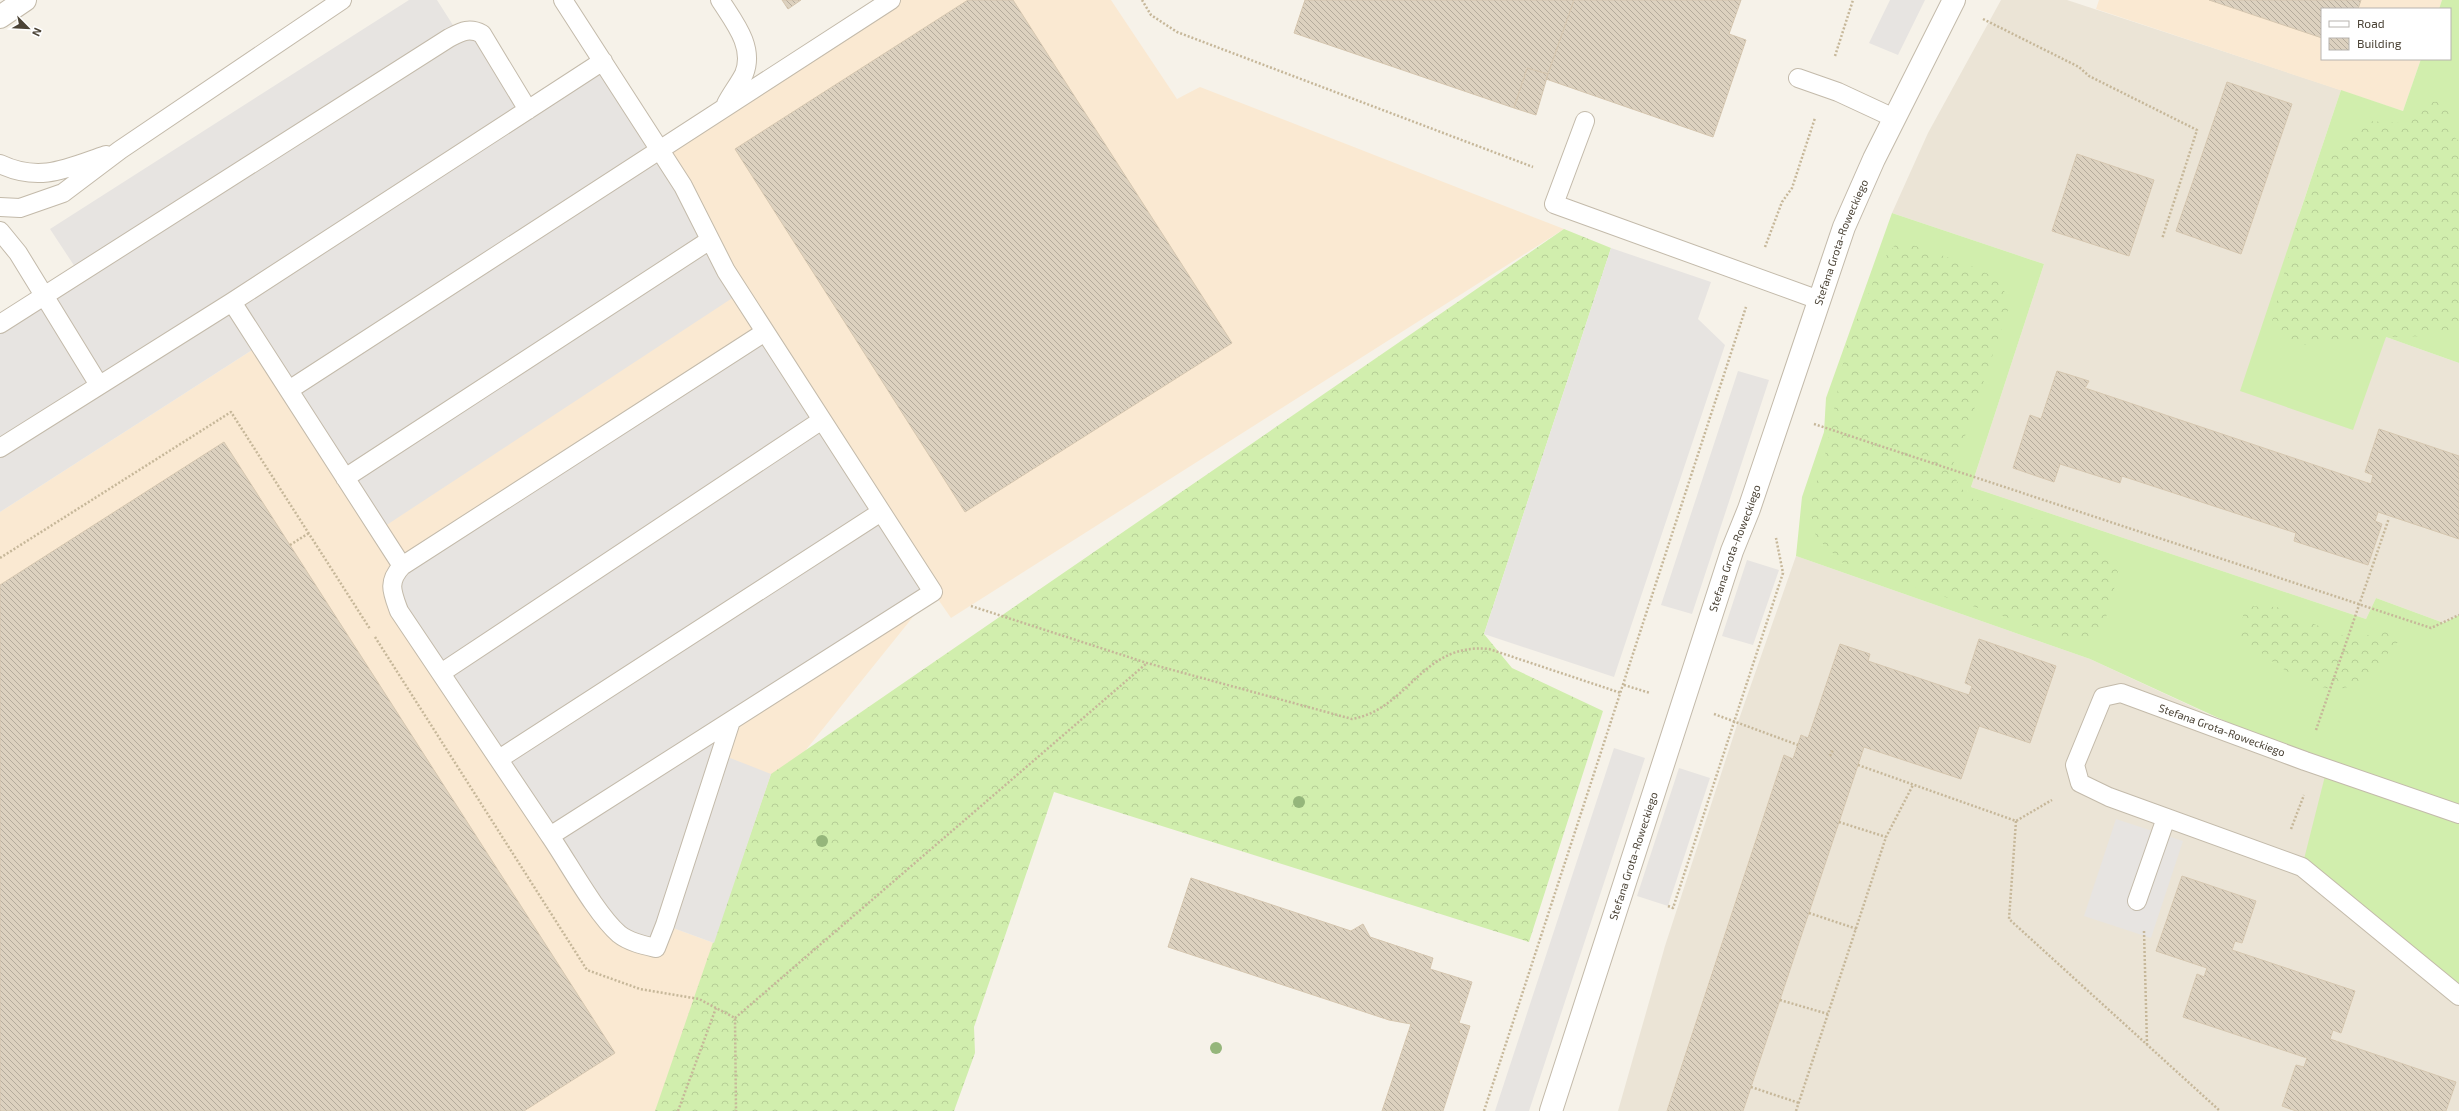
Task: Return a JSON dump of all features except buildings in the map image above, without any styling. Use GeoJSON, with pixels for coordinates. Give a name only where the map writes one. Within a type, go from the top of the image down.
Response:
{"type":"FeatureCollection","features":[{"type":"Feature","properties":{"kind":"street"},"geometry":{"type":"LineString","coordinates":[[0,17],[26,0]]}},
{"type":"Feature","properties":{"kind":"street","name":"Stefana Grota-Roweckiego"},"geometry":{"type":"LineString","coordinates":[[1550,1111],[1732,551],[1749,509],[1844,227],[1894,118],[1954,0]]}},
{"type":"Feature","properties":{"kind":"lane"},"geometry":{"type":"LineString","coordinates":[[0,207],[20,208],[63,194],[120,150],[342,0]]}},
{"type":"Feature","properties":{"kind":"lane"},"geometry":{"type":"LineString","coordinates":[[550,836],[933,592],[726,271],[683,186],[563,0]]}},
{"type":"Feature","properties":{"kind":"lane"},"geometry":{"type":"LineString","coordinates":[[720,0],[740,32],[748,52],[744,74],[723,108]]}},
{"type":"Feature","properties":{"kind":"lane"},"geometry":{"type":"LineString","coordinates":[[289,390],[891,0]]}},
{"type":"Feature","properties":{"kind":"lane"},"geometry":{"type":"LineString","coordinates":[[0,324],[442,42],[464,30],[473,29],[482,34],[528,110]]}},
{"type":"Feature","properties":{"kind":"lane"},"geometry":{"type":"LineString","coordinates":[[0,448],[232,302],[603,61]]}},
{"type":"Feature","properties":{"kind":"lane"},"geometry":{"type":"LineString","coordinates":[[1798,78],[1894,118]]}},
{"type":"Feature","properties":{"kind":"lane"},"geometry":{"type":"LineString","coordinates":[[1585,121],[1554,204],[1819,300]]}},
{"type":"Feature","properties":{"kind":"lane"},"geometry":{"type":"LineString","coordinates":[[0,164],[12,170],[34,174],[56,172],[120,150]]}},
{"type":"Feature","properties":{"kind":"lane"},"geometry":{"type":"LineString","coordinates":[[0,231],[18,253],[45,294],[99,385]]}},
{"type":"Feature","properties":{"kind":"lane"},"geometry":{"type":"LineString","coordinates":[[346,478],[710,240]]}},
{"type":"Feature","properties":{"kind":"lane"},"geometry":{"type":"LineString","coordinates":[[232,302],[402,566]]}},
{"type":"Feature","properties":{"kind":"lane"},"geometry":{"type":"LineString","coordinates":[[731,721],[656,948],[632,942],[619,934],[606,919],[399,611],[392,590],[394,575],[402,566],[765,332]]}},
{"type":"Feature","properties":{"kind":"lane"},"geometry":{"type":"LineString","coordinates":[[441,673],[822,420]]}},
{"type":"Feature","properties":{"kind":"lane"},"geometry":{"type":"LineString","coordinates":[[499,760],[881,512]]}},
{"type":"Feature","properties":{"kind":"lane","name":"Stefana Grota-Roweckiego"},"geometry":{"type":"LineString","coordinates":[[2080,783],[2076,764],[2103,697],[2121,692],[2310,763],[2459,814]]}},
{"type":"Feature","properties":{"kind":"lane"},"geometry":{"type":"LineString","coordinates":[[2080,783],[2109,797],[2302,867],[2459,996]]}},
{"type":"Feature","properties":{"kind":"lane"},"geometry":{"type":"LineString","coordinates":[[2137,901],[2166,818]]}},
{"type":"Feature","properties":{"kind":"path"},"geometry":{"type":"LineString","coordinates":[[1142,0],[1151,15],[1177,32],[1563,179]]}},
{"type":"Feature","properties":{"kind":"path"},"geometry":{"type":"LineString","coordinates":[[1484,1111],[1779,207],[1792,188],[1853,0]]}},
{"type":"Feature","properties":{"kind":"path"},"geometry":{"type":"LineString","coordinates":[[1979,18],[2080,67],[2089,76],[2198,130],[2162,239]]}},
{"type":"Feature","properties":{"kind":"path"},"geometry":{"type":"LineString","coordinates":[[0,558],[231,412],[587,970],[640,989],[699,999],[735,1018]]}},
{"type":"Feature","properties":{"kind":"path"},"geometry":{"type":"LineString","coordinates":[[1806,422],[2431,628],[2459,615]]}},
{"type":"Feature","properties":{"kind":"path"},"geometry":{"type":"LineString","coordinates":[[2280,859],[2359,604],[2389,518]]}},
{"type":"Feature","properties":{"kind":"path"},"geometry":{"type":"LineString","coordinates":[[290,545],[309,533]]}},
{"type":"Feature","properties":{"kind":"path"},"geometry":{"type":"LineString","coordinates":[[1668,906],[1673,908],[1784,573],[1776,536]]}},
{"type":"Feature","properties":{"kind":"path"},"geometry":{"type":"LineString","coordinates":[[971,606],[1147,663],[1352,719],[1366,716],[1384,706],[1437,661],[1454,651],[1472,648],[1489,650],[1621,693]]}},
{"type":"Feature","properties":{"kind":"path"},"geometry":{"type":"LineString","coordinates":[[736,1111],[735,1018],[1147,663]]}},
{"type":"Feature","properties":{"kind":"path"},"geometry":{"type":"LineString","coordinates":[[1624,685],[1657,695]]}},
{"type":"Feature","properties":{"kind":"path"},"geometry":{"type":"LineString","coordinates":[[1707,712],[1798,745]]}},
{"type":"Feature","properties":{"kind":"path"},"geometry":{"type":"LineString","coordinates":[[1830,756],[1833,750]]}},
{"type":"Feature","properties":{"kind":"path"},"geometry":{"type":"LineString","coordinates":[[1858,765],[2016,821]]}},
{"type":"Feature","properties":{"kind":"path"},"geometry":{"type":"LineString","coordinates":[[2016,821],[2080,783]]}},
{"type":"Feature","properties":{"kind":"path"},"geometry":{"type":"LineString","coordinates":[[1796,1111],[1886,837],[1914,785]]}},
{"type":"Feature","properties":{"kind":"path"},"geometry":{"type":"LineString","coordinates":[[2016,821],[2009,919],[2220,1111]]}},
{"type":"Feature","properties":{"kind":"path"},"geometry":{"type":"LineString","coordinates":[[1838,822],[1886,837]]}},
{"type":"Feature","properties":{"kind":"path"},"geometry":{"type":"LineString","coordinates":[[2137,901],[2144,922],[2147,1045]]}},
{"type":"Feature","properties":{"kind":"path"},"geometry":{"type":"LineString","coordinates":[[1809,913],[1856,929]]}},
{"type":"Feature","properties":{"kind":"path"},"geometry":{"type":"LineString","coordinates":[[1780,1000],[1828,1014]]}},
{"type":"Feature","properties":{"kind":"path"},"geometry":{"type":"LineString","coordinates":[[678,1111],[716,1008]]}},
{"type":"Feature","properties":{"kind":"path"},"geometry":{"type":"LineString","coordinates":[[1751,1087],[1799,1103]]}},
{"type":"Feature","properties":{"kind":"shaded area"},"geometry":{"type":"Polygon","coordinates":[[[409,0],[437,0],[458,33],[473,29],[528,110],[603,61],[740,293],[379,530],[260,345],[0,512],[0,324],[79,273],[50,229],[409,0]]]}},
{"type":"Feature","properties":{"kind":"shaded area"},"geometry":{"type":"Polygon","coordinates":[[[891,0],[1111,0],[1177,99],[1200,87],[1564,229],[951,618],[933,592],[665,925],[714,943],[663,1111],[0,1111],[0,512],[260,345],[661,150],[891,0]]]}},
{"type":"Feature","properties":{"kind":"shaded area"},"geometry":{"type":"Polygon","coordinates":[[[1890,0],[1925,0],[1898,55],[1869,43],[1890,0]]]}},
{"type":"Feature","properties":{"kind":"shaded area"},"geometry":{"type":"Polygon","coordinates":[[[2001,0],[2067,0],[2341,90],[2298,218],[2383,343],[2386,337],[2459,363],[2459,615],[2444,623],[2376,598],[2366,619],[1971,487],[2044,264],[1892,213],[1928,133],[2001,0]]]}},
{"type":"Feature","properties":{"kind":"shaded area"},"geometry":{"type":"Polygon","coordinates":[[[2099,0],[2442,0],[2439,8],[2321,8],[2321,60],[2421,60],[2403,111],[2096,9],[2099,0]]]}},
{"type":"Feature","properties":{"kind":"shaded area"},"geometry":{"type":"Polygon","coordinates":[[[1611,248],[1711,282],[1698,319],[1725,345],[1614,677],[1484,634],[1611,248]]]}},
{"type":"Feature","properties":{"kind":"shaded area"},"geometry":{"type":"Polygon","coordinates":[[[765,332],[933,592],[731,721],[720,754],[771,774],[714,943],[665,925],[656,948],[619,934],[399,611],[394,575],[765,332]]]}},
{"type":"Feature","properties":{"kind":"shaded area"},"geometry":{"type":"Polygon","coordinates":[[[1738,371],[1769,380],[1692,614],[1661,605],[1738,371]]]}},
{"type":"Feature","properties":{"kind":"shaded area"},"geometry":{"type":"Polygon","coordinates":[[[1796,556],[2090,659],[2327,769],[2459,996],[2459,1111],[1618,1111],[1665,946],[1738,722],[1796,556]]]}},
{"type":"Feature","properties":{"kind":"shaded area"},"geometry":{"type":"Polygon","coordinates":[[[1747,560],[1779,570],[1753,645],[1722,636],[1747,560]]]}},
{"type":"Feature","properties":{"kind":"shaded area"},"geometry":{"type":"Polygon","coordinates":[[[1614,748],[1645,758],[1529,1111],[1495,1111],[1614,748]]]}},
{"type":"Feature","properties":{"kind":"shaded area"},"geometry":{"type":"Polygon","coordinates":[[[1679,768],[1710,778],[1668,906],[1637,896],[1679,768]]]}},
{"type":"Feature","properties":{"kind":"shaded area"},"geometry":{"type":"Polygon","coordinates":[[[2116,819],[2183,841],[2151,938],[2084,916],[2116,819]]]}},
{"type":"Feature","properties":{"kind":"green space"},"geometry":{"type":"Polygon","coordinates":[[[2442,0],[2459,0],[2459,363],[2386,337],[2353,430],[2240,391],[2341,90],[2403,111],[2421,60],[2451,60],[2451,8],[2439,8],[2442,0]]]}},
{"type":"Feature","properties":{"kind":"green space"},"geometry":{"type":"Polygon","coordinates":[[[2443,101],[2448,106],[2453,136],[2459,141],[2459,330],[2428,336],[2386,337],[2383,343],[2331,342],[2309,345],[2285,344],[2271,325],[2298,218],[2326,156],[2343,137],[2367,121],[2400,123],[2432,102],[2443,101]]]}},
{"type":"Feature","properties":{"kind":"green space"},"geometry":{"type":"Polygon","coordinates":[[[1892,213],[2044,264],[1971,487],[2366,619],[2376,598],[2444,623],[2459,615],[2459,996],[2302,867],[2327,768],[2090,659],[1796,556],[1802,497],[1824,432],[1826,398],[1892,213]]]}},
{"type":"Feature","properties":{"kind":"green space"},"geometry":{"type":"Polygon","coordinates":[[[1564,229],[1611,248],[1484,634],[1512,668],[1603,711],[1529,942],[1054,792],[974,1027],[975,1053],[954,1111],[655,1111],[771,774],[1564,229]]]}},
{"type":"Feature","properties":{"kind":"green space"},"geometry":{"type":"Polygon","coordinates":[[[1899,240],[1969,265],[2001,280],[2009,307],[1964,439],[1950,471],[1968,497],[2089,538],[2108,556],[2118,572],[2109,611],[2090,645],[1843,563],[1817,538],[1812,526],[1812,496],[1825,455],[1847,343],[1882,261],[1899,240]]]}},
{"type":"Feature","properties":{"kind":"green space"},"geometry":{"type":"Polygon","coordinates":[[[2245,606],[2277,607],[2336,634],[2354,638],[2388,631],[2400,640],[2366,677],[2345,688],[2329,688],[2312,684],[2280,667],[2239,636],[2245,606]]]}}]}
